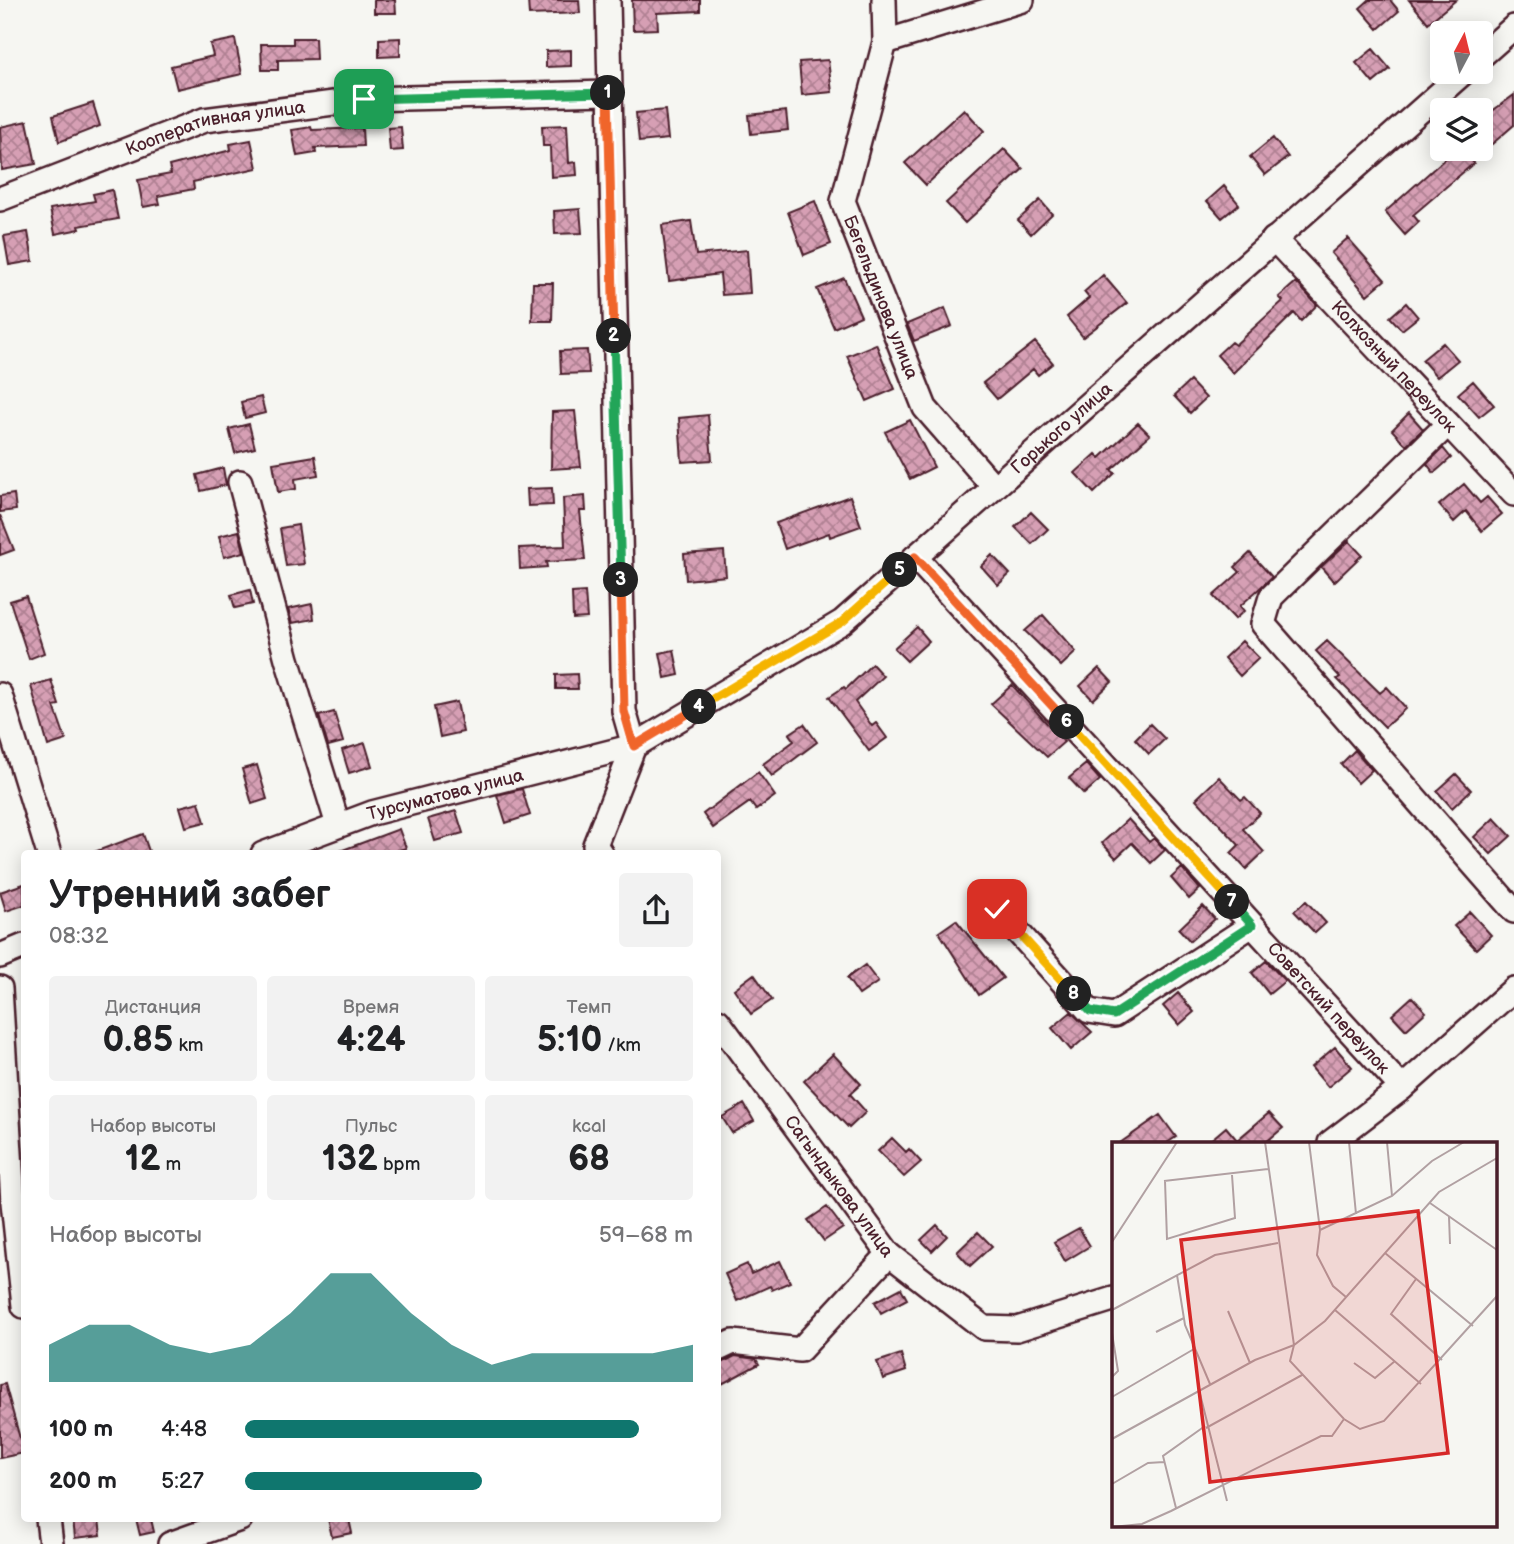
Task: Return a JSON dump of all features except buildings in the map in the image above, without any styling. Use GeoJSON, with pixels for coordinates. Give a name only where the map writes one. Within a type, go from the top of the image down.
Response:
{"type":"FeatureCollection","features":[{"type":"Feature","properties":{"kind":"street"},"geometry":{"type":"LineString","coordinates":[[598,850],[595,845],[634,746],[624,711],[608,0]]}},
{"type":"Feature","properties":{"kind":"street","name":"Бегельдинова улица"},"geometry":{"type":"LineString","coordinates":[[884,0],[885,42],[843,201],[925,408],[994,487]]}},
{"type":"Feature","properties":{"kind":"street"},"geometry":{"type":"LineString","coordinates":[[885,42],[1022,0]]}},
{"type":"Feature","properties":{"kind":"street"},"geometry":{"type":"LineString","coordinates":[[1493,46],[1514,27]]}},
{"type":"Feature","properties":{"kind":"street","name":"Горького улица"},"geometry":{"type":"LineString","coordinates":[[634,746],[842,622],[1450,84]]}},
{"type":"Feature","properties":{"kind":"street","name":"Кооперативная улица"},"geometry":{"type":"LineString","coordinates":[[0,199],[204,120],[364,99],[608,93]]}},
{"type":"Feature","properties":{"kind":"street","name":"Колхозный переулок"},"geometry":{"type":"LineString","coordinates":[[1274,239],[1514,494]]}},
{"type":"Feature","properties":{"kind":"street"},"geometry":{"type":"LineString","coordinates":[[1448,424],[1271,597],[1263,624],[1514,911]]}},
{"type":"Feature","properties":{"kind":"street"},"geometry":{"type":"LineString","coordinates":[[240,482],[287,659],[338,825]]}},
{"type":"Feature","properties":{"kind":"street","name":"Советский переулок"},"geometry":{"type":"LineString","coordinates":[[915,557],[1402,1088]]}},
{"type":"Feature","properties":{"kind":"street"},"geometry":{"type":"LineString","coordinates":[[0,697],[48,850]]}},
{"type":"Feature","properties":{"kind":"street","name":"Турсуматова улица"},"geometry":{"type":"LineString","coordinates":[[273,850],[372,813],[634,746]]}},
{"type":"Feature","properties":{"kind":"street"},"geometry":{"type":"LineString","coordinates":[[997,909],[1090,1011],[1114,1015],[1252,925]]}},
{"type":"Feature","properties":{"kind":"street"},"geometry":{"type":"LineString","coordinates":[[0,956],[21,947]]}},
{"type":"Feature","properties":{"kind":"street"},"geometry":{"type":"LineString","coordinates":[[0,988],[12,1196],[21,1278]]}},
{"type":"Feature","properties":{"kind":"street"},"geometry":{"type":"LineString","coordinates":[[1331,1142],[1402,1088],[1514,989]]}},
{"type":"Feature","properties":{"kind":"street","name":"Сагындыкова улица"},"geometry":{"type":"LineString","coordinates":[[721,1025],[889,1254],[984,1328],[1017,1329],[1112,1299]]}},
{"type":"Feature","properties":{"kind":"street"},"geometry":{"type":"LineString","coordinates":[[721,1348],[733,1342],[800,1350],[889,1254]]}},
{"type":"Feature","properties":{"kind":"street"},"geometry":{"type":"LineString","coordinates":[[48,1522],[51,1544]]}},
{"type":"Feature","properties":{"kind":"street"},"geometry":{"type":"LineString","coordinates":[[170,1544],[232,1522]]}},
{"type":"Feature","properties":{"kind":"route"},"geometry":{"type":"LineString","coordinates":[[364,99],[608,93],[624,711],[634,746],[842,622],[915,557],[1252,925],[1114,1015],[1090,1011],[997,909]]}}]}
